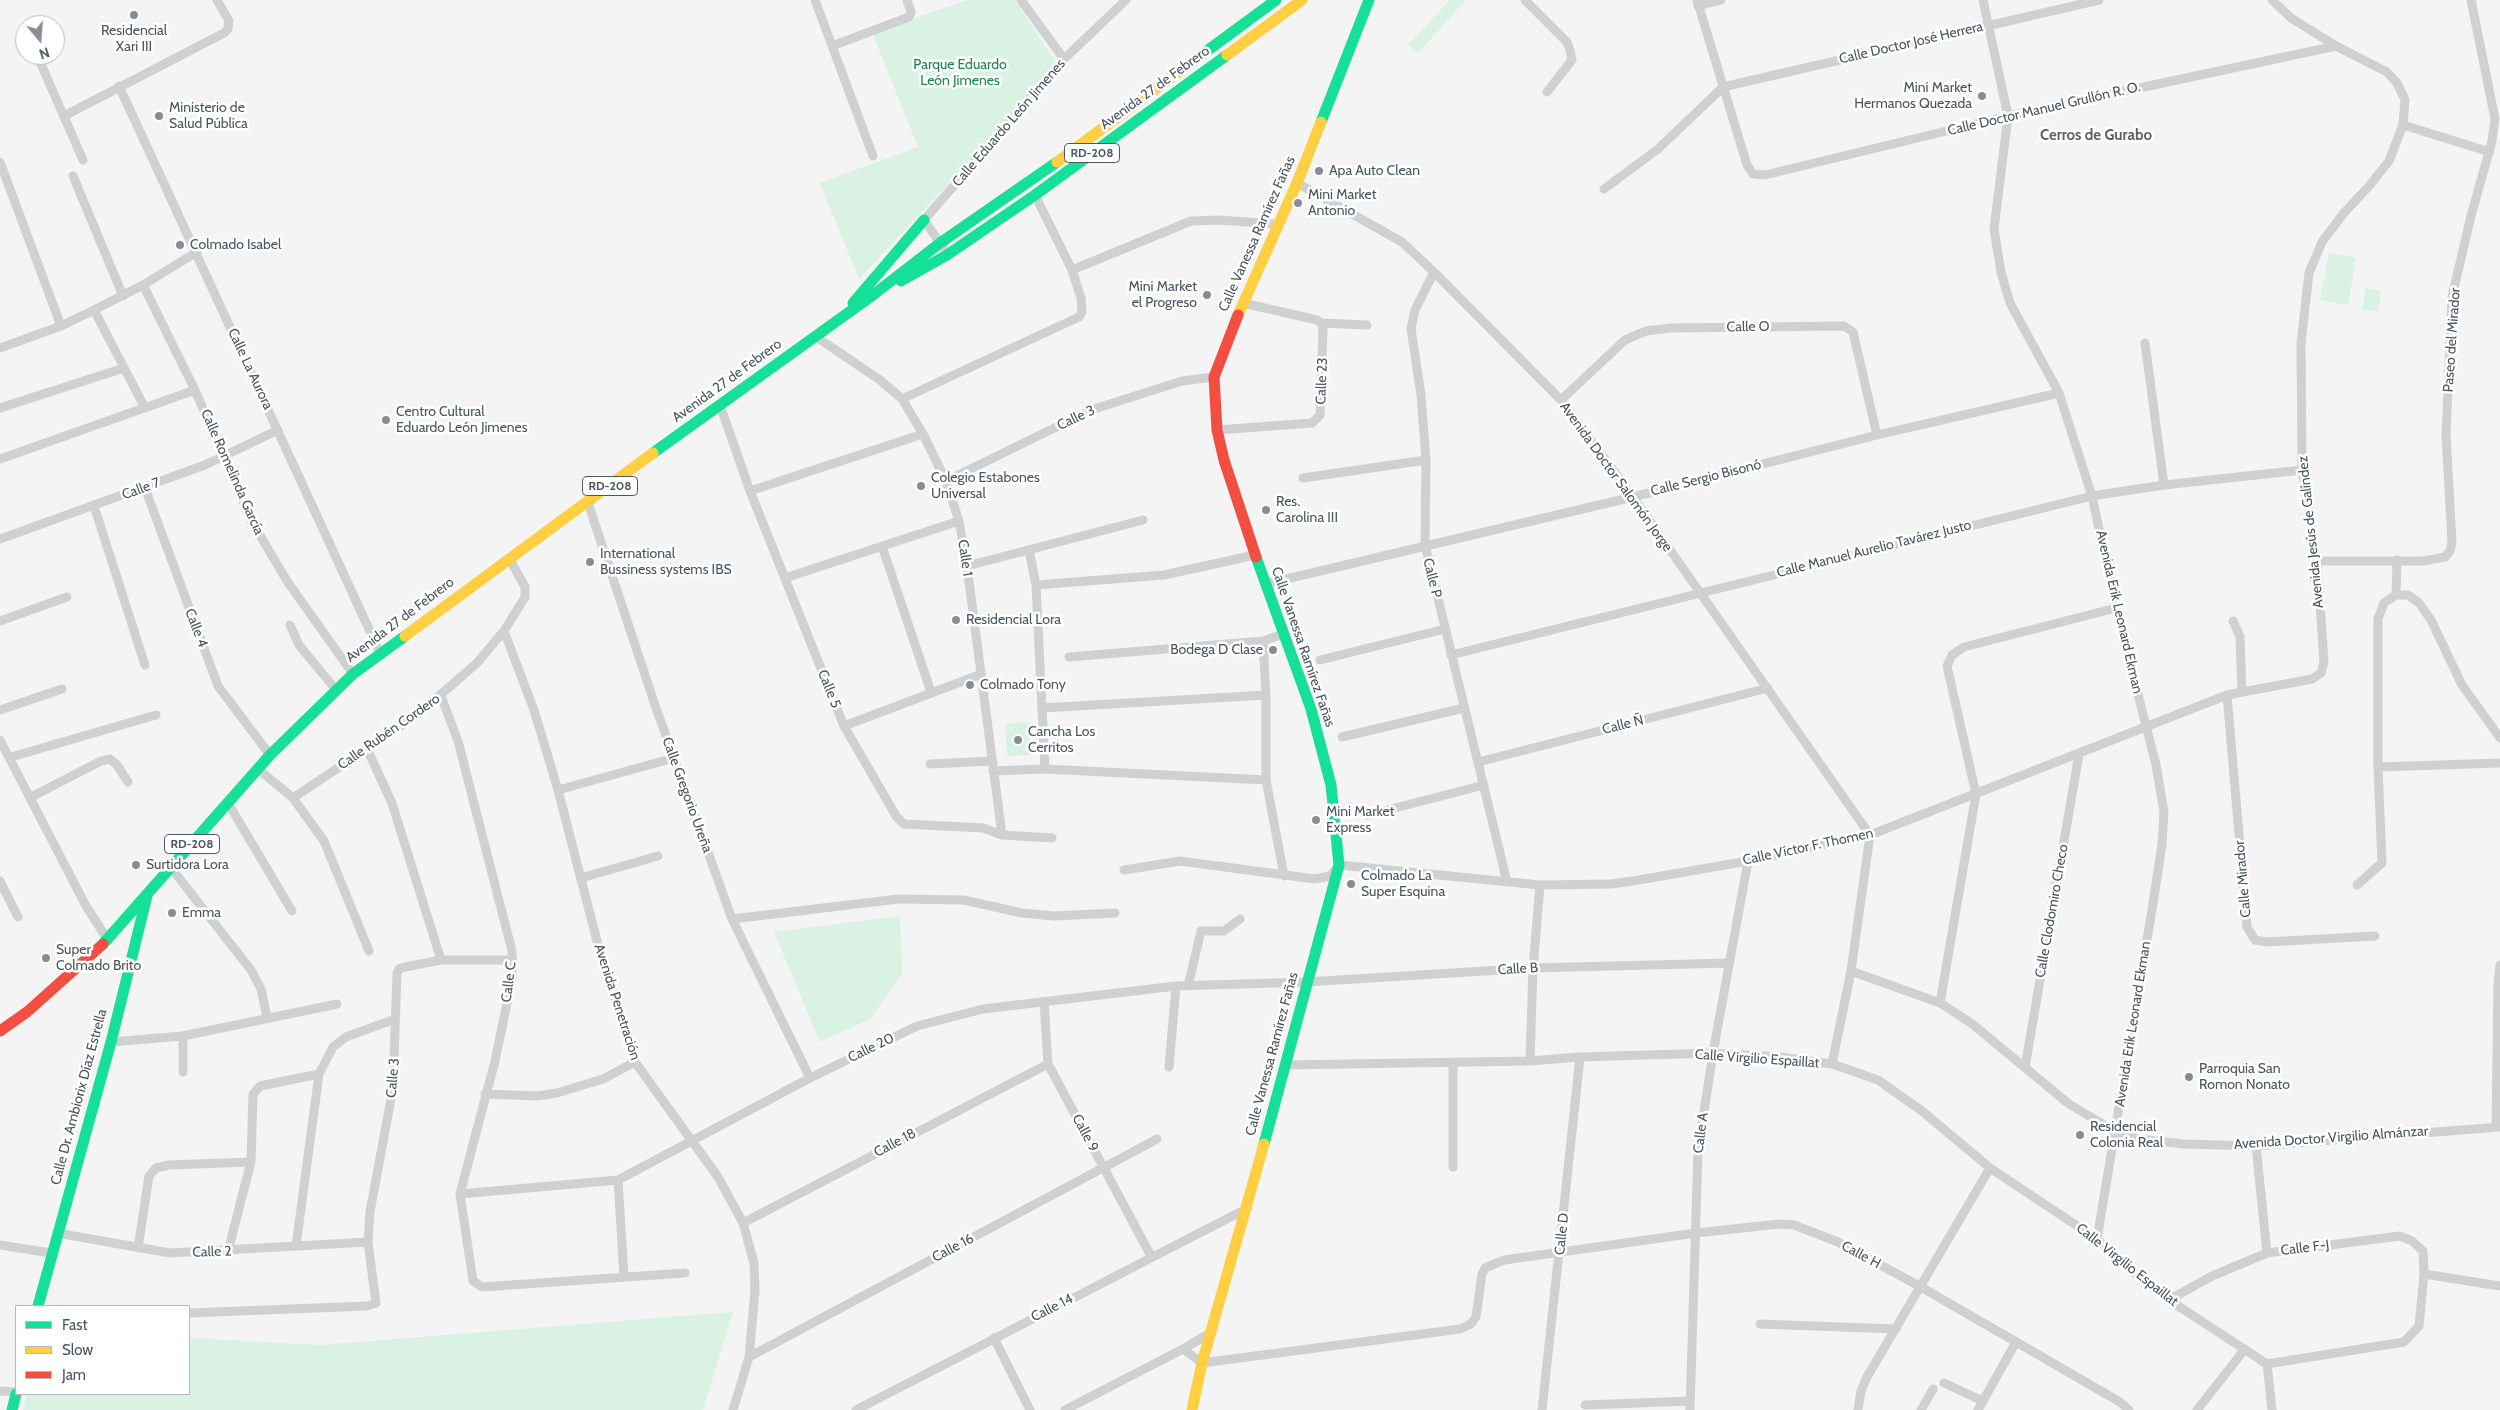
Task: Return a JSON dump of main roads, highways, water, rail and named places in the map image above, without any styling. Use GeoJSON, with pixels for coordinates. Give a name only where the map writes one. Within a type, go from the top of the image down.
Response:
{"type":"FeatureCollection","features":[{"type":"Feature","properties":{"kind":"main road","name":"Avenida 27 de Febrero"},"geometry":{"type":"LineString","coordinates":[[0,1031],[27,1012],[108,940],[270,755],[353,674],[509,558],[588,503],[873,295],[940,243],[1029,182],[1276,0]]}},
{"type":"Feature","properties":{"kind":"main road","name":"Avenida 27 de Febrero"},"geometry":{"type":"LineString","coordinates":[[873,295],[947,255],[1035,195],[1302,0]]}},
{"type":"Feature","properties":{"kind":"main road","name":"Calle Vanessa Ramírez Fañas"},"geometry":{"type":"LineString","coordinates":[[1192,1410],[1202,1363],[1248,1208],[1306,982],[1339,865],[1330,785],[1311,709],[1255,556],[1224,460],[1217,430],[1214,377],[1243,303],[1297,183],[1369,0]]}},
{"type":"Feature","properties":{"kind":"main road"},"geometry":{"type":"LineString","coordinates":[[840,319],[924,220]]}},
{"type":"Feature","properties":{"kind":"main road","name":"Calle Dr. Ambiorix Díaz Estrella"},"geometry":{"type":"LineString","coordinates":[[38,1305],[51,1252],[111,1042],[147,896]]}},
{"type":"Feature","properties":{"kind":"main road"},"geometry":{"type":"LineString","coordinates":[[12,1410],[16,1395]]}},
{"type":"Feature","properties":{"kind":"place","name":"Residencial Xari III"},"geometry":{"type":"Point","coordinates":[134,15]}},
{"type":"Feature","properties":{"kind":"place","name":"Mini Market Hermanos Quezada"},"geometry":{"type":"Point","coordinates":[1982,96]}},
{"type":"Feature","properties":{"kind":"place","name":"Ministerio de Salud Pública"},"geometry":{"type":"Point","coordinates":[159,116]}},
{"type":"Feature","properties":{"kind":"place","name":"Apa Auto Clean"},"geometry":{"type":"Point","coordinates":[1319,171]}},
{"type":"Feature","properties":{"kind":"place","name":"Mini Market Antonio"},"geometry":{"type":"Point","coordinates":[1298,203]}},
{"type":"Feature","properties":{"kind":"place","name":"Colmado Isabel"},"geometry":{"type":"Point","coordinates":[180,245]}},
{"type":"Feature","properties":{"kind":"place","name":"Mini Market el Progreso"},"geometry":{"type":"Point","coordinates":[1207,295]}},
{"type":"Feature","properties":{"kind":"place","name":"Centro Cultural Eduardo León Jimenes"},"geometry":{"type":"Point","coordinates":[386,420]}},
{"type":"Feature","properties":{"kind":"place","name":"Colegio Estabones Universal"},"geometry":{"type":"Point","coordinates":[921,486]}},
{"type":"Feature","properties":{"kind":"place","name":"Res. Carolina III"},"geometry":{"type":"Point","coordinates":[1266,510]}},
{"type":"Feature","properties":{"kind":"place","name":"International Bussiness systems IBS"},"geometry":{"type":"Point","coordinates":[590,562]}},
{"type":"Feature","properties":{"kind":"place","name":"Residencial Lora"},"geometry":{"type":"Point","coordinates":[956,620]}},
{"type":"Feature","properties":{"kind":"place","name":"Bodega D Clase"},"geometry":{"type":"Point","coordinates":[1273,650]}},
{"type":"Feature","properties":{"kind":"place","name":"Colmado Tony"},"geometry":{"type":"Point","coordinates":[970,685]}},
{"type":"Feature","properties":{"kind":"place","name":"Cancha Los Cerritos"},"geometry":{"type":"Point","coordinates":[1018,740]}},
{"type":"Feature","properties":{"kind":"place","name":"Mini Market Express"},"geometry":{"type":"Point","coordinates":[1316,820]}},
{"type":"Feature","properties":{"kind":"place","name":"Surtidora Lora"},"geometry":{"type":"Point","coordinates":[136,865]}},
{"type":"Feature","properties":{"kind":"place","name":"Colmado La Super Esquina"},"geometry":{"type":"Point","coordinates":[1351,884]}},
{"type":"Feature","properties":{"kind":"place","name":"Emma"},"geometry":{"type":"Point","coordinates":[172,913]}},
{"type":"Feature","properties":{"kind":"place","name":"Super Colmado Brito"},"geometry":{"type":"Point","coordinates":[46,958]}},
{"type":"Feature","properties":{"kind":"place","name":"Parroquia San Romon Nonato"},"geometry":{"type":"Point","coordinates":[2189,1077]}},
{"type":"Feature","properties":{"kind":"place","name":"Residencial Colonia Real"},"geometry":{"type":"Point","coordinates":[2080,1135]}},
{"type":"Feature","properties":{"kind":"district","name":"Cerros de Gurabo"},"geometry":{"type":"Point","coordinates":[2096,136]}},
{"type":"Feature","properties":{"kind":"park label","name":"Parque Eduardo León Jimenes"},"geometry":{"type":"Point","coordinates":[960,74]}}]}
